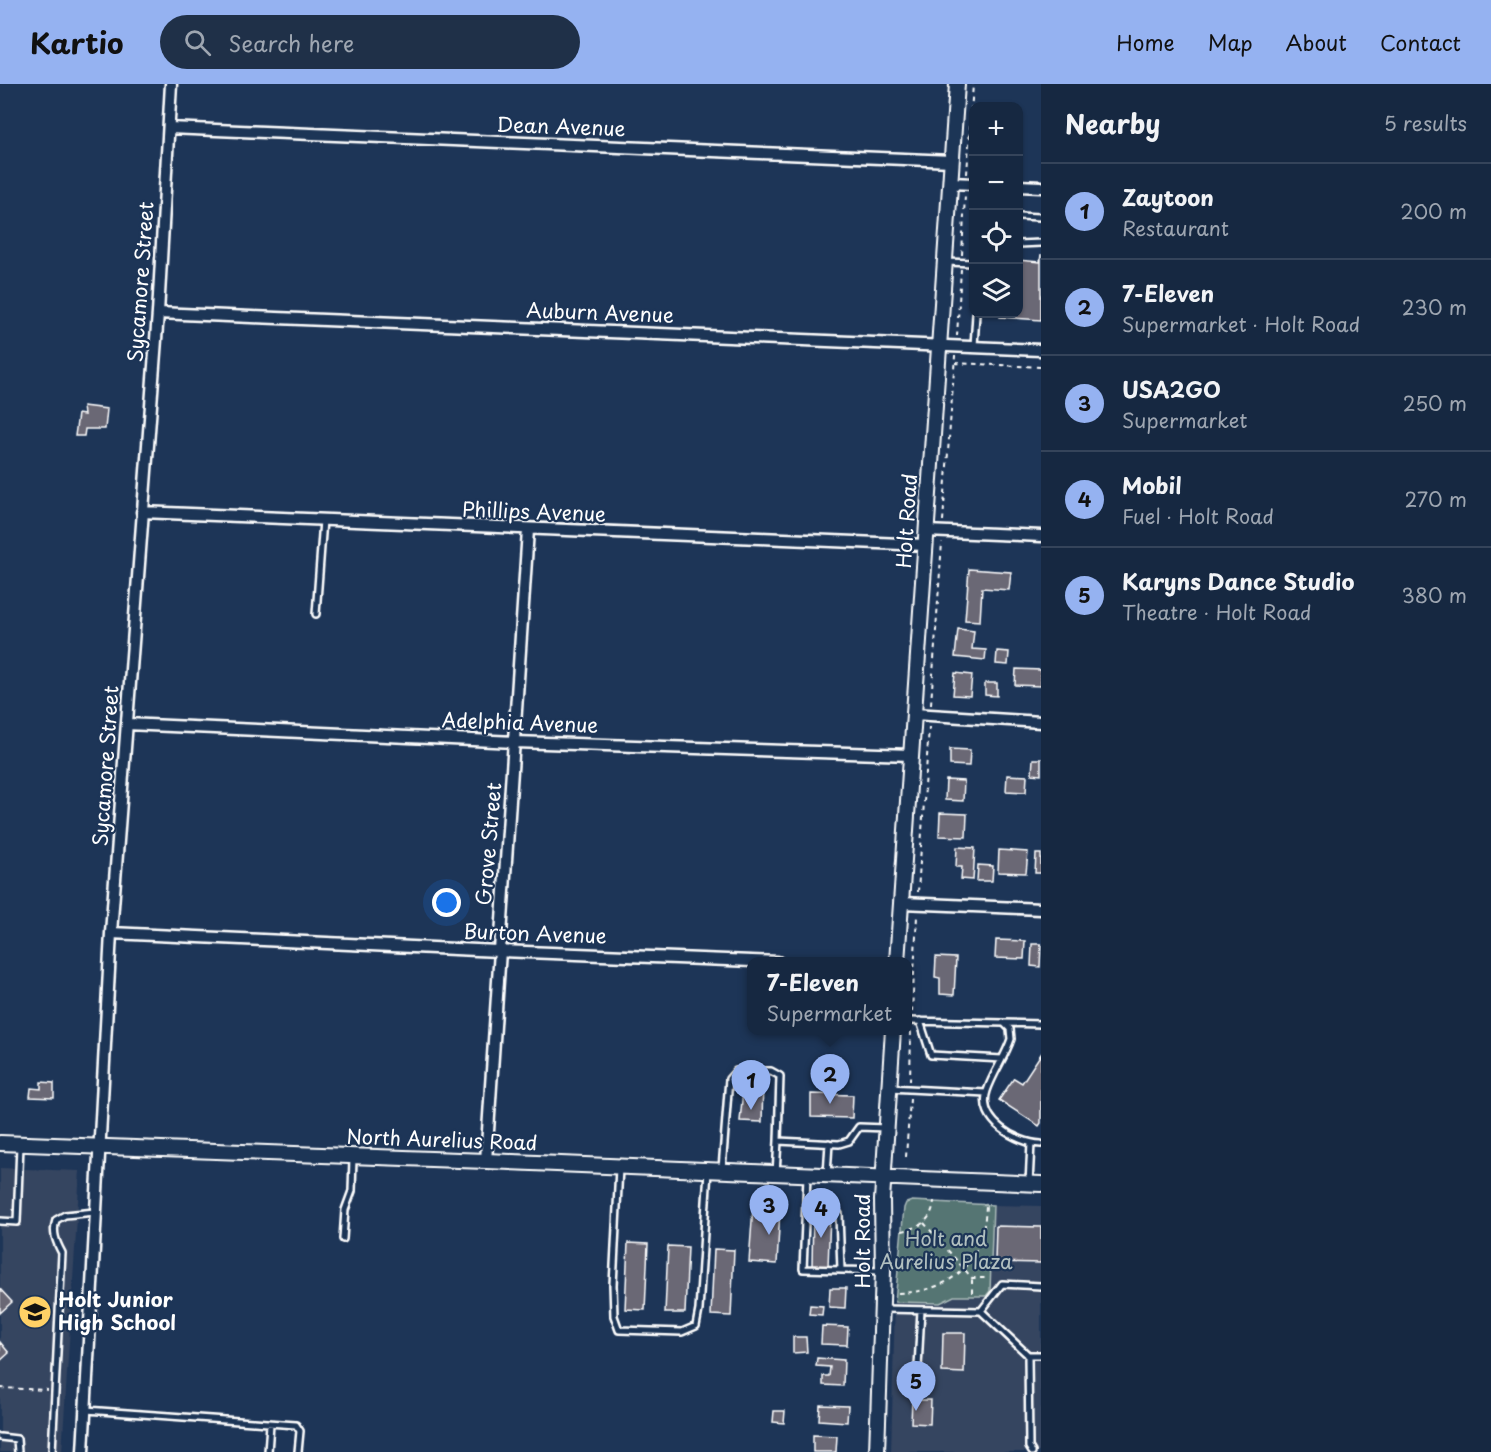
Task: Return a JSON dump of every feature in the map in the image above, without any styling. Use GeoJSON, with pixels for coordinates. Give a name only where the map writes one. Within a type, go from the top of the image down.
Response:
{"type":"FeatureCollection","features":[{"type":"Feature","properties":{"kind":"main road","name":"Holt Road"},"geometry":{"type":"LineString","coordinates":[[897,957],[957,84]]}},
{"type":"Feature","properties":{"kind":"main road","name":"Holt Road"},"geometry":{"type":"LineString","coordinates":[[877,1452],[883,1271],[883,1177],[893,1035]]}},
{"type":"Feature","properties":{"kind":"main road","name":"North Aurelius Road"},"geometry":{"type":"LineString","coordinates":[[0,1143],[1035,1184]]}},
{"type":"Feature","properties":{"kind":"street","name":"Sycamore Street"},"geometry":{"type":"LineString","coordinates":[[83,1452],[111,933],[158,313],[171,84]]}},
{"type":"Feature","properties":{"kind":"street","name":"Dean Avenue"},"geometry":{"type":"LineString","coordinates":[[168,128],[952,161]]}},
{"type":"Feature","properties":{"kind":"street"},"geometry":{"type":"LineString","coordinates":[[950,183],[969,184]]}},
{"type":"Feature","properties":{"kind":"street"},"geometry":{"type":"LineString","coordinates":[[1023,186],[1041,187]]}},
{"type":"Feature","properties":{"kind":"street","name":"Auburn Avenue"},"geometry":{"type":"LineString","coordinates":[[158,313],[1041,350]]}},
{"type":"Feature","properties":{"kind":"street","name":"Phillips Avenue"},"geometry":{"type":"LineString","coordinates":[[142,512],[528,530],[925,538],[942,531],[1041,536]]}},
{"type":"Feature","properties":{"kind":"street","name":"Grove Street"},"geometry":{"type":"LineString","coordinates":[[486,1161],[498,951],[515,741],[528,530]]}},
{"type":"Feature","properties":{"kind":"street"},"geometry":{"type":"LineString","coordinates":[[914,714],[1041,722]]}},
{"type":"Feature","properties":{"kind":"street","name":"Adelphia Avenue"},"geometry":{"type":"LineString","coordinates":[[127,724],[911,755]]}},
{"type":"Feature","properties":{"kind":"street"},"geometry":{"type":"LineString","coordinates":[[902,903],[1041,909]]}},
{"type":"Feature","properties":{"kind":"street","name":"Burton Avenue"},"geometry":{"type":"LineString","coordinates":[[111,933],[747,961]]}},
{"type":"Feature","properties":{"kind":"lane"},"geometry":{"type":"LineString","coordinates":[[1023,216],[1041,217]]}},
{"type":"Feature","properties":{"kind":"lane"},"geometry":{"type":"LineString","coordinates":[[1023,244],[1041,243]]}},
{"type":"Feature","properties":{"kind":"lane"},"geometry":{"type":"LineString","coordinates":[[945,262],[969,263]]}},
{"type":"Feature","properties":{"kind":"lane"},"geometry":{"type":"LineString","coordinates":[[974,346],[976,318]]}},
{"type":"Feature","properties":{"kind":"lane"},"geometry":{"type":"LineString","coordinates":[[316,614],[323,520]]}},
{"type":"Feature","properties":{"kind":"lane"},"geometry":{"type":"LineString","coordinates":[[912,1021],[1041,1024]]}},
{"type":"Feature","properties":{"kind":"lane"},"geometry":{"type":"LineString","coordinates":[[920,1022],[931,1055],[1002,1059]]}},
{"type":"Feature","properties":{"kind":"lane"},"geometry":{"type":"LineString","coordinates":[[1004,1023],[1010,1029],[1011,1039],[986,1093],[988,1108],[994,1122],[1010,1135],[1031,1143],[1041,1144]]}},
{"type":"Feature","properties":{"kind":"lane"},"geometry":{"type":"LineString","coordinates":[[619,1166],[613,1285],[614,1316],[619,1329],[635,1331],[682,1332],[696,1326],[715,1170],[726,1125],[729,1079],[732,1074],[741,1070],[771,1071],[780,1076],[776,1173]]}},
{"type":"Feature","properties":{"kind":"lane"},"geometry":{"type":"LineString","coordinates":[[889,1088],[986,1093]]}},
{"type":"Feature","properties":{"kind":"lane"},"geometry":{"type":"LineString","coordinates":[[778,1141],[829,1143],[849,1141],[859,1127],[886,1128]]}},
{"type":"Feature","properties":{"kind":"lane"},"geometry":{"type":"LineString","coordinates":[[827,1175],[829,1143]]}},
{"type":"Feature","properties":{"kind":"lane"},"geometry":{"type":"LineString","coordinates":[[1031,1143],[1035,1184]]}},
{"type":"Feature","properties":{"kind":"lane"},"geometry":{"type":"LineString","coordinates":[[0,1221],[17,1222],[20,1144]]}},
{"type":"Feature","properties":{"kind":"lane"},"geometry":{"type":"LineString","coordinates":[[344,1239],[345,1210],[352,1191],[353,1156]]}},
{"type":"Feature","properties":{"kind":"lane"},"geometry":{"type":"LineString","coordinates":[[807,1174],[803,1269],[883,1271]]}},
{"type":"Feature","properties":{"kind":"lane"},"geometry":{"type":"LineString","coordinates":[[806,1205],[834,1208],[839,1214],[841,1270]]}},
{"type":"Feature","properties":{"kind":"lane"},"geometry":{"type":"LineString","coordinates":[[52,1452],[62,1253],[55,1238],[54,1227],[56,1220],[65,1215],[97,1212]]}},
{"type":"Feature","properties":{"kind":"lane"},"geometry":{"type":"LineString","coordinates":[[981,1311],[1002,1284],[1041,1286]]}},
{"type":"Feature","properties":{"kind":"lane"},"geometry":{"type":"LineString","coordinates":[[882,1309],[981,1311],[1028,1355],[1041,1355]]}},
{"type":"Feature","properties":{"kind":"lane"},"geometry":{"type":"LineString","coordinates":[[917,1387],[921,1310]]}},
{"type":"Feature","properties":{"kind":"lane"},"geometry":{"type":"LineString","coordinates":[[1028,1355],[1029,1447],[1032,1452]]}},
{"type":"Feature","properties":{"kind":"lane"},"geometry":{"type":"LineString","coordinates":[[86,1410],[296,1425],[300,1431],[298,1452]]}},
{"type":"Feature","properties":{"kind":"lane"},"geometry":{"type":"LineString","coordinates":[[268,1452],[270,1424]]}},
{"type":"Feature","properties":{"kind":"lane"},"geometry":{"type":"LineString","coordinates":[[0,1437],[17,1439],[18,1452]]}},
{"type":"Feature","properties":{"kind":"path"},"geometry":{"type":"LineString","coordinates":[[971,156],[973,84]]}},
{"type":"Feature","properties":{"kind":"path"},"geometry":{"type":"LineString","coordinates":[[912,987],[961,262],[969,193]]}},
{"type":"Feature","properties":{"kind":"path"},"geometry":{"type":"LineString","coordinates":[[955,363],[1041,367]]}},
{"type":"Feature","properties":{"kind":"path"},"geometry":{"type":"LineString","coordinates":[[906,1157],[910,1090],[910,1035]]}},
{"type":"Feature","properties":{"kind":"path"},"geometry":{"type":"LineString","coordinates":[[902,1232],[924,1223],[931,1214],[934,1201]]}},
{"type":"Feature","properties":{"kind":"path"},"geometry":{"type":"LineString","coordinates":[[898,1293],[919,1293],[933,1289],[965,1268],[979,1246],[985,1226],[986,1203]]}},
{"type":"Feature","properties":{"kind":"path"},"geometry":{"type":"LineString","coordinates":[[924,1223],[972,1278],[972,1293]]}},
{"type":"Feature","properties":{"kind":"path"},"geometry":{"type":"LineString","coordinates":[[972,1278],[989,1278]]}},
{"type":"Feature","properties":{"kind":"path"},"geometry":{"type":"LineString","coordinates":[[0,1388],[48,1390]]}},
{"type":"Feature","properties":{"kind":"shaded area","name":"Holt Junior High School"},"geometry":{"type":"Polygon","coordinates":[[[0,1168],[80,1171],[62,1452],[0,1452],[0,1168]]]}},
{"type":"Feature","properties":{"kind":"shaded area"},"geometry":{"type":"Polygon","coordinates":[[[993,1205],[1041,1206],[1041,1452],[891,1452],[895,1302],[940,1303],[954,1296],[986,1296],[990,1291],[993,1205]]]}},
{"type":"Feature","properties":{"kind":"green space","name":"Holt and Aurelius Plaza"},"geometry":{"type":"Polygon","coordinates":[[[912,1201],[993,1205],[990,1291],[986,1296],[954,1296],[940,1303],[895,1302],[904,1208],[906,1203],[912,1201]]]}},
{"type":"Feature","properties":{"kind":"building"},"geometry":{"type":"Polygon","coordinates":[[[1041,254],[1041,320],[1014,318],[1023,318],[1023,260],[1040,262],[1041,254]]]}},
{"type":"Feature","properties":{"kind":"building"},"geometry":{"type":"Polygon","coordinates":[[[83,406],[107,409],[105,429],[85,429],[84,436],[75,436],[78,414],[84,415],[83,406]]]}},
{"type":"Feature","properties":{"kind":"building"},"geometry":{"type":"Polygon","coordinates":[[[969,569],[1011,572],[1009,590],[982,588],[980,621],[965,620],[969,569]]]}},
{"type":"Feature","properties":{"kind":"building"},"geometry":{"type":"Polygon","coordinates":[[[958,629],[974,631],[972,649],[986,650],[985,660],[955,657],[958,629]]]}},
{"type":"Feature","properties":{"kind":"building"},"geometry":{"type":"Polygon","coordinates":[[[997,651],[1009,652],[1008,665],[996,664],[997,651]]]}},
{"type":"Feature","properties":{"kind":"building"},"geometry":{"type":"Polygon","coordinates":[[[1016,669],[1041,670],[1041,686],[1015,685],[1016,669]]]}},
{"type":"Feature","properties":{"kind":"building"},"geometry":{"type":"Polygon","coordinates":[[[955,673],[972,675],[970,696],[953,695],[955,673]]]}},
{"type":"Feature","properties":{"kind":"building"},"geometry":{"type":"Polygon","coordinates":[[[985,683],[997,683],[997,696],[985,695],[985,683]]]}},
{"type":"Feature","properties":{"kind":"building"},"geometry":{"type":"Polygon","coordinates":[[[950,749],[970,750],[969,766],[950,765],[950,749]]]}},
{"type":"Feature","properties":{"kind":"building"},"geometry":{"type":"Polygon","coordinates":[[[1033,759],[1041,759],[1041,775],[1032,774],[1033,759]]]}},
{"type":"Feature","properties":{"kind":"building"},"geometry":{"type":"Polygon","coordinates":[[[1007,775],[1027,776],[1026,792],[1006,791],[1007,775]]]}},
{"type":"Feature","properties":{"kind":"building"},"geometry":{"type":"Polygon","coordinates":[[[946,780],[964,781],[963,801],[945,800],[946,780]]]}},
{"type":"Feature","properties":{"kind":"building"},"geometry":{"type":"Polygon","coordinates":[[[940,813],[967,814],[966,837],[939,836],[940,813]]]}},
{"type":"Feature","properties":{"kind":"building"},"geometry":{"type":"Polygon","coordinates":[[[957,847],[975,848],[973,880],[961,879],[962,867],[956,867],[957,847]]]}},
{"type":"Feature","properties":{"kind":"building"},"geometry":{"type":"Polygon","coordinates":[[[999,850],[1028,852],[1026,873],[998,872],[999,850]]]}},
{"type":"Feature","properties":{"kind":"building"},"geometry":{"type":"Polygon","coordinates":[[[1036,854],[1041,854],[1041,873],[1035,873],[1036,854]]]}},
{"type":"Feature","properties":{"kind":"building"},"geometry":{"type":"Polygon","coordinates":[[[978,865],[993,866],[992,881],[977,881],[978,865]]]}},
{"type":"Feature","properties":{"kind":"building"},"geometry":{"type":"Polygon","coordinates":[[[996,940],[1025,941],[1024,959],[995,958],[996,940]]]}},
{"type":"Feature","properties":{"kind":"building"},"geometry":{"type":"Polygon","coordinates":[[[1032,944],[1041,944],[1040,967],[1031,966],[1032,944]]]}},
{"type":"Feature","properties":{"kind":"building"},"geometry":{"type":"Polygon","coordinates":[[[936,957],[956,958],[954,995],[940,994],[940,978],[935,977],[936,957]]]}},
{"type":"Feature","properties":{"kind":"building"},"geometry":{"type":"Polygon","coordinates":[[[1041,1054],[1041,1123],[1039,1126],[999,1100],[1014,1078],[1022,1083],[1041,1054]]]}},
{"type":"Feature","properties":{"kind":"building"},"geometry":{"type":"Polygon","coordinates":[[[744,1080],[763,1081],[762,1122],[740,1121],[744,1080]]]}},
{"type":"Feature","properties":{"kind":"building"},"geometry":{"type":"Polygon","coordinates":[[[41,1082],[54,1083],[54,1098],[30,1097],[31,1088],[41,1089],[41,1082]]]}},
{"type":"Feature","properties":{"kind":"building"},"geometry":{"type":"Polygon","coordinates":[[[811,1094],[853,1095],[852,1118],[811,1117],[811,1094]]]}},
{"type":"Feature","properties":{"kind":"building"},"geometry":{"type":"Polygon","coordinates":[[[753,1207],[780,1209],[777,1264],[749,1262],[753,1207]]]}},
{"type":"Feature","properties":{"kind":"building"},"geometry":{"type":"Polygon","coordinates":[[[813,1212],[830,1213],[828,1267],[812,1266],[813,1212]]]}},
{"type":"Feature","properties":{"kind":"building"},"geometry":{"type":"Polygon","coordinates":[[[996,1226],[1041,1227],[1041,1263],[995,1262],[996,1226]]]}},
{"type":"Feature","properties":{"kind":"building"},"geometry":{"type":"Polygon","coordinates":[[[628,1243],[648,1244],[645,1310],[625,1309],[628,1243]]]}},
{"type":"Feature","properties":{"kind":"building"},"geometry":{"type":"Polygon","coordinates":[[[668,1246],[688,1247],[685,1313],[665,1313],[668,1246]]]}},
{"type":"Feature","properties":{"kind":"building"},"geometry":{"type":"Polygon","coordinates":[[[714,1249],[734,1250],[731,1316],[711,1315],[714,1249]]]}},
{"type":"Feature","properties":{"kind":"building"},"geometry":{"type":"Polygon","coordinates":[[[830,1288],[846,1288],[845,1308],[829,1307],[830,1288]]]}},
{"type":"Feature","properties":{"kind":"building","name":"Holt Junior High School"},"geometry":{"type":"Polygon","coordinates":[[[0,1289],[12,1302],[0,1313],[0,1289]]]}},
{"type":"Feature","properties":{"kind":"building"},"geometry":{"type":"Polygon","coordinates":[[[810,1305],[823,1306],[822,1315],[809,1314],[810,1305]]]}},
{"type":"Feature","properties":{"kind":"building"},"geometry":{"type":"Polygon","coordinates":[[[822,1326],[848,1327],[847,1345],[821,1344],[822,1326]]]}},
{"type":"Feature","properties":{"kind":"building"},"geometry":{"type":"Polygon","coordinates":[[[943,1333],[965,1333],[964,1373],[942,1372],[943,1333]]]}},
{"type":"Feature","properties":{"kind":"building"},"geometry":{"type":"Polygon","coordinates":[[[793,1337],[806,1337],[807,1352],[793,1353],[793,1337]]]}},
{"type":"Feature","properties":{"kind":"building","name":"Holt Junior High School"},"geometry":{"type":"Polygon","coordinates":[[[0,1342],[9,1353],[0,1361],[0,1342]]]}},
{"type":"Feature","properties":{"kind":"building"},"geometry":{"type":"Polygon","coordinates":[[[817,1358],[844,1360],[843,1386],[823,1385],[823,1376],[829,1376],[830,1367],[816,1366],[817,1358]]]}},
{"type":"Feature","properties":{"kind":"building"},"geometry":{"type":"Polygon","coordinates":[[[912,1400],[931,1400],[930,1424],[911,1423],[912,1400]]]}},
{"type":"Feature","properties":{"kind":"building"},"geometry":{"type":"Polygon","coordinates":[[[820,1405],[848,1406],[847,1422],[819,1420],[820,1405]]]}},
{"type":"Feature","properties":{"kind":"building"},"geometry":{"type":"Polygon","coordinates":[[[774,1411],[785,1411],[784,1423],[773,1422],[774,1411]]]}},
{"type":"Feature","properties":{"kind":"building"},"geometry":{"type":"Polygon","coordinates":[[[813,1435],[837,1436],[836,1452],[813,1452],[813,1435]]]}},
{"type":"Feature","properties":{"kind":"place","name":"7-Eleven"},"geometry":{"type":"Point","coordinates":[830,1104]}},
{"type":"Feature","properties":{"kind":"place","name":"Zaytoon"},"geometry":{"type":"Point","coordinates":[751,1110]}},
{"type":"Feature","properties":{"kind":"place","name":"USA2GO"},"geometry":{"type":"Point","coordinates":[769,1235]}},
{"type":"Feature","properties":{"kind":"place","name":"Mobil"},"geometry":{"type":"Point","coordinates":[821,1238]}},
{"type":"Feature","properties":{"kind":"place","name":"Holt Junior High School"},"geometry":{"type":"Point","coordinates":[35,1312]}},
{"type":"Feature","properties":{"kind":"place","name":"Karyns Dance Studio"},"geometry":{"type":"Point","coordinates":[916,1411]}}]}
